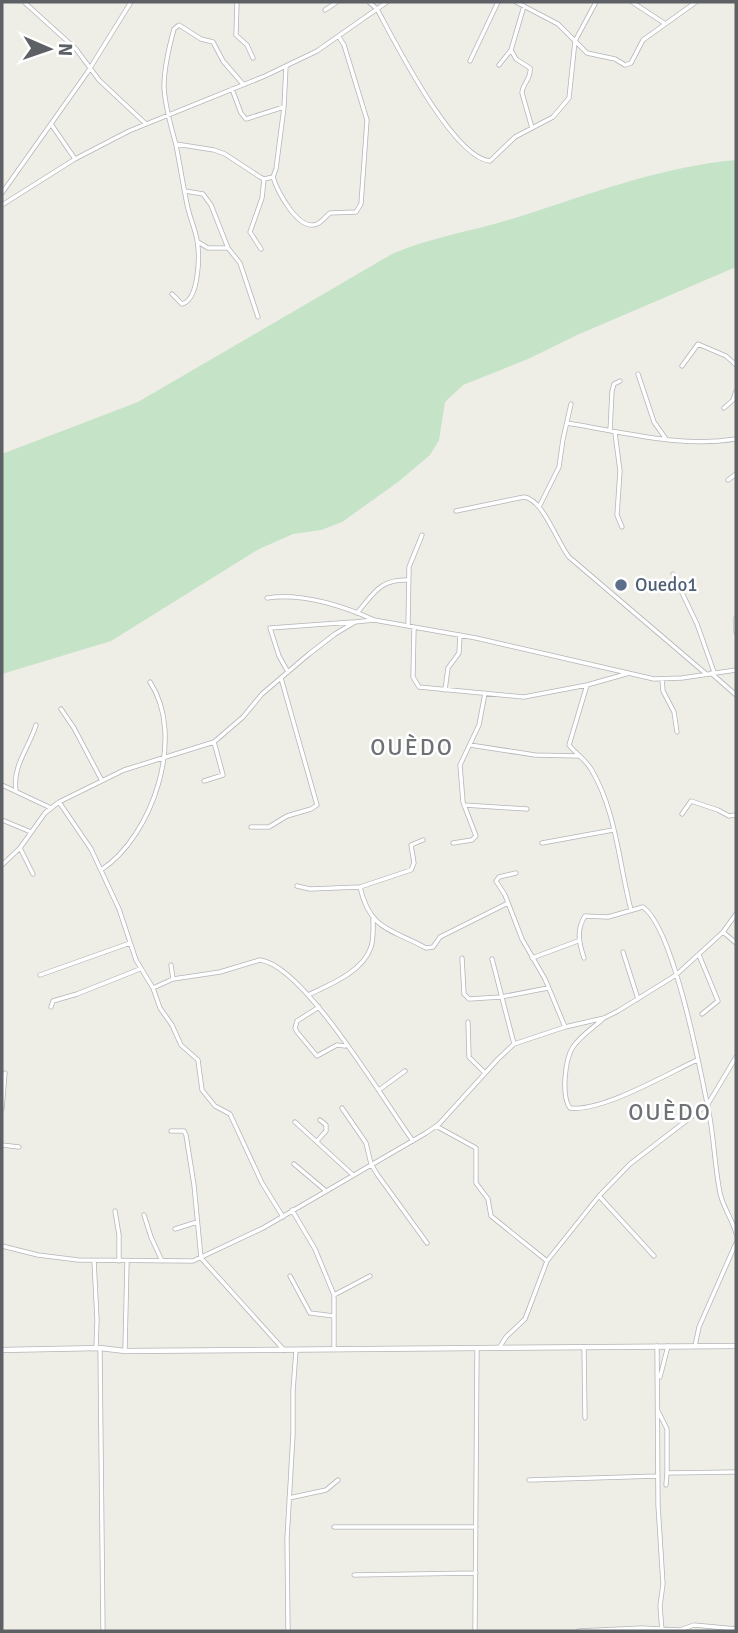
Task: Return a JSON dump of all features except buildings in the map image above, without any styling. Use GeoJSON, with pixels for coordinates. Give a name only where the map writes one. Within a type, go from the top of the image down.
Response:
{"type":"FeatureCollection","features":[{"type":"Feature","properties":{"kind":"street"},"geometry":{"type":"LineString","coordinates":[[24,2],[76,49],[99,80],[146,124]]}},
{"type":"Feature","properties":{"kind":"street"},"geometry":{"type":"LineString","coordinates":[[2,193],[110,39],[131,2]]}},
{"type":"Feature","properties":{"kind":"street"},"geometry":{"type":"LineString","coordinates":[[237,2],[236,35],[247,45],[253,58]]}},
{"type":"Feature","properties":{"kind":"street"},"geometry":{"type":"LineString","coordinates":[[325,10],[337,2]]}},
{"type":"Feature","properties":{"kind":"street"},"geometry":{"type":"LineString","coordinates":[[369,2],[377,9],[415,81],[469,152],[482,161],[490,161],[515,137],[553,117],[569,98],[575,41],[596,2]]}},
{"type":"Feature","properties":{"kind":"street"},"geometry":{"type":"LineString","coordinates":[[2,205],[75,159],[146,124],[317,51],[385,2]]}},
{"type":"Feature","properties":{"kind":"street"},"geometry":{"type":"LineString","coordinates":[[470,61],[498,2]]}},
{"type":"Feature","properties":{"kind":"street"},"geometry":{"type":"LineString","coordinates":[[516,2],[558,24],[587,53],[615,59],[628,65],[643,40],[696,2]]}},
{"type":"Feature","properties":{"kind":"street"},"geometry":{"type":"LineString","coordinates":[[632,2],[664,23]]}},
{"type":"Feature","properties":{"kind":"street"},"geometry":{"type":"LineString","coordinates":[[499,65],[511,50],[524,6]]}},
{"type":"Feature","properties":{"kind":"street"},"geometry":{"type":"LineString","coordinates":[[172,294],[176,301],[182,304],[192,297],[196,286],[198,255],[198,242],[167,114],[164,88],[165,69],[174,29],[179,25],[201,39],[213,42],[223,61],[242,83]]}},
{"type":"Feature","properties":{"kind":"street"},"geometry":{"type":"LineString","coordinates":[[272,177],[284,202],[296,216],[309,224],[318,223],[330,213],[356,212],[362,204],[367,120],[344,45],[339,37]]}},
{"type":"Feature","properties":{"kind":"street"},"geometry":{"type":"LineString","coordinates":[[511,50],[516,59],[530,68],[531,72],[522,93],[532,128]]}},
{"type":"Feature","properties":{"kind":"street"},"geometry":{"type":"LineString","coordinates":[[176,144],[214,150],[264,179],[272,177],[276,169],[284,107],[286,66]]}},
{"type":"Feature","properties":{"kind":"street"},"geometry":{"type":"LineString","coordinates":[[232,89],[241,113],[246,118],[284,107]]}},
{"type":"Feature","properties":{"kind":"street"},"geometry":{"type":"LineString","coordinates":[[51,124],[75,159]]}},
{"type":"Feature","properties":{"kind":"street"},"geometry":{"type":"LineString","coordinates":[[261,249],[250,232],[262,198],[264,179]]}},
{"type":"Feature","properties":{"kind":"street"},"geometry":{"type":"LineString","coordinates":[[184,191],[196,191],[206,197],[228,248],[240,263],[258,317]]}},
{"type":"Feature","properties":{"kind":"street"},"geometry":{"type":"LineString","coordinates":[[198,242],[208,248],[228,248]]}},
{"type":"Feature","properties":{"kind":"street"},"geometry":{"type":"LineString","coordinates":[[198,255],[208,248]]}},
{"type":"Feature","properties":{"kind":"street"},"geometry":{"type":"LineString","coordinates":[[682,366],[698,344],[726,356],[736,365]]}},
{"type":"Feature","properties":{"kind":"street"},"geometry":{"type":"LineString","coordinates":[[638,374],[654,422],[667,439]]}},
{"type":"Feature","properties":{"kind":"street"},"geometry":{"type":"LineString","coordinates":[[620,381],[614,384],[612,390],[613,432],[620,471],[617,515],[622,527]]}},
{"type":"Feature","properties":{"kind":"street"},"geometry":{"type":"LineString","coordinates":[[724,408],[735,400],[736,391]]}},
{"type":"Feature","properties":{"kind":"street"},"geometry":{"type":"LineString","coordinates":[[540,506],[559,467],[571,404]]}},
{"type":"Feature","properties":{"kind":"street"},"geometry":{"type":"LineString","coordinates":[[566,423],[700,443],[736,439]]}},
{"type":"Feature","properties":{"kind":"street"},"geometry":{"type":"LineString","coordinates":[[728,480],[736,474]]}},
{"type":"Feature","properties":{"kind":"street"},"geometry":{"type":"LineString","coordinates":[[456,511],[524,497],[532,498],[540,506],[555,537],[569,557],[736,695]]}},
{"type":"Feature","properties":{"kind":"street"},"geometry":{"type":"LineString","coordinates":[[408,626],[409,567],[422,535]]}},
{"type":"Feature","properties":{"kind":"street"},"geometry":{"type":"LineString","coordinates":[[673,574],[697,624],[711,673]]}},
{"type":"Feature","properties":{"kind":"street"},"geometry":{"type":"LineString","coordinates":[[357,612],[381,586],[395,580],[408,580]]}},
{"type":"Feature","properties":{"kind":"street"},"geometry":{"type":"LineString","coordinates":[[267,598],[300,597],[357,612],[373,620]]}},
{"type":"Feature","properties":{"kind":"street"},"geometry":{"type":"LineString","coordinates":[[736,618],[736,632]]}},
{"type":"Feature","properties":{"kind":"street"},"geometry":{"type":"LineString","coordinates":[[288,672],[279,656],[270,628],[373,620],[516,645],[662,679],[736,670]]}},
{"type":"Feature","properties":{"kind":"street"},"geometry":{"type":"LineString","coordinates":[[2,865],[59,802],[101,779],[163,756],[214,742],[230,730],[288,672],[335,634],[355,622]]}},
{"type":"Feature","properties":{"kind":"street"},"geometry":{"type":"LineString","coordinates":[[414,627],[413,677],[416,685],[445,691],[524,697],[587,685],[628,673]]}},
{"type":"Feature","properties":{"kind":"street"},"geometry":{"type":"LineString","coordinates":[[445,691],[448,668],[459,653],[460,635]]}},
{"type":"Feature","properties":{"kind":"street"},"geometry":{"type":"LineString","coordinates":[[251,827],[268,827],[287,816],[317,805],[281,678]]}},
{"type":"Feature","properties":{"kind":"street"},"geometry":{"type":"LineString","coordinates":[[662,679],[663,691],[674,712],[677,732]]}},
{"type":"Feature","properties":{"kind":"street"},"geometry":{"type":"LineString","coordinates":[[100,871],[122,854],[146,819],[163,756],[165,716],[150,682]]}},
{"type":"Feature","properties":{"kind":"street"},"geometry":{"type":"LineString","coordinates":[[587,685],[569,745],[594,774],[614,830],[631,910]]}},
{"type":"Feature","properties":{"kind":"street"},"geometry":{"type":"LineString","coordinates":[[453,843],[472,840],[476,836],[464,805],[460,765],[482,718],[485,693]]}},
{"type":"Feature","properties":{"kind":"street"},"geometry":{"type":"LineString","coordinates":[[61,709],[101,779]]}},
{"type":"Feature","properties":{"kind":"street"},"geometry":{"type":"LineString","coordinates":[[16,790],[15,773],[36,725]]}},
{"type":"Feature","properties":{"kind":"street"},"geometry":{"type":"LineString","coordinates":[[204,781],[223,775],[214,742]]}},
{"type":"Feature","properties":{"kind":"street"},"geometry":{"type":"LineString","coordinates":[[470,745],[535,755],[581,756]]}},
{"type":"Feature","properties":{"kind":"street"},"geometry":{"type":"LineString","coordinates":[[2,785],[51,808]]}},
{"type":"Feature","properties":{"kind":"street"},"geometry":{"type":"LineString","coordinates":[[682,814],[691,801],[729,816],[736,815]]}},
{"type":"Feature","properties":{"kind":"street"},"geometry":{"type":"LineString","coordinates":[[59,802],[91,849],[119,909],[140,969],[153,988],[160,1008],[181,1045],[198,1060],[202,1090],[215,1106],[230,1114],[262,1183],[283,1217]]}},
{"type":"Feature","properties":{"kind":"street"},"geometry":{"type":"LineString","coordinates":[[464,805],[527,809]]}},
{"type":"Feature","properties":{"kind":"street"},"geometry":{"type":"LineString","coordinates":[[2,820],[32,832]]}},
{"type":"Feature","properties":{"kind":"street"},"geometry":{"type":"LineString","coordinates":[[542,844],[614,830]]}},
{"type":"Feature","properties":{"kind":"street"},"geometry":{"type":"LineString","coordinates":[[297,886],[310,889],[360,887],[411,870],[414,863],[411,845],[424,840]]}},
{"type":"Feature","properties":{"kind":"street"},"geometry":{"type":"LineString","coordinates":[[20,848],[33,874]]}},
{"type":"Feature","properties":{"kind":"street"},"geometry":{"type":"LineString","coordinates":[[516,873],[496,879],[565,1027]]}},
{"type":"Feature","properties":{"kind":"street"},"geometry":{"type":"LineString","coordinates":[[360,887],[373,918],[382,927],[430,948],[440,937],[508,903]]}},
{"type":"Feature","properties":{"kind":"street"},"geometry":{"type":"LineString","coordinates":[[584,958],[578,941],[584,916],[604,917],[643,907],[651,915],[662,935],[676,975],[708,1104],[720,1194],[736,1233]]}},
{"type":"Feature","properties":{"kind":"street"},"geometry":{"type":"LineString","coordinates":[[697,1060],[614,1099],[580,1108],[570,1108],[565,1099],[564,1088],[572,1048],[604,1018],[676,975],[723,932],[736,914]]}},
{"type":"Feature","properties":{"kind":"street"},"geometry":{"type":"LineString","coordinates":[[308,995],[338,980],[364,960],[370,951],[373,918]]}},
{"type":"Feature","properties":{"kind":"street"},"geometry":{"type":"LineString","coordinates":[[723,932],[736,943]]}},
{"type":"Feature","properties":{"kind":"street"},"geometry":{"type":"LineString","coordinates":[[533,958],[578,941]]}},
{"type":"Feature","properties":{"kind":"street"},"geometry":{"type":"LineString","coordinates":[[40,975],[130,943]]}},
{"type":"Feature","properties":{"kind":"street"},"geometry":{"type":"LineString","coordinates":[[623,952],[638,999]]}},
{"type":"Feature","properties":{"kind":"street"},"geometry":{"type":"LineString","coordinates":[[699,955],[718,1001],[702,1014]]}},
{"type":"Feature","properties":{"kind":"street"},"geometry":{"type":"LineString","coordinates":[[462,958],[466,998],[501,997],[548,988]]}},
{"type":"Feature","properties":{"kind":"street"},"geometry":{"type":"LineString","coordinates":[[492,959],[514,1044]]}},
{"type":"Feature","properties":{"kind":"street"},"geometry":{"type":"LineString","coordinates":[[153,988],[173,979],[210,975],[260,960],[265,961],[288,975],[319,1007],[413,1140]]}},
{"type":"Feature","properties":{"kind":"street"},"geometry":{"type":"LineString","coordinates":[[172,965],[173,979]]}},
{"type":"Feature","properties":{"kind":"street"},"geometry":{"type":"LineString","coordinates":[[51,1007],[52,1001],[56,999],[77,995],[140,969]]}},
{"type":"Feature","properties":{"kind":"street"},"geometry":{"type":"LineString","coordinates":[[319,1007],[297,1021],[297,1032],[317,1056],[337,1045],[347,1046]]}},
{"type":"Feature","properties":{"kind":"street"},"geometry":{"type":"LineString","coordinates":[[2,1246],[38,1255],[94,1261],[193,1261],[201,1258],[246,1238],[436,1126],[514,1044],[565,1027],[604,1018]]}},
{"type":"Feature","properties":{"kind":"street"},"geometry":{"type":"LineString","coordinates":[[468,1022],[469,1057],[485,1073]]}},
{"type":"Feature","properties":{"kind":"street"},"geometry":{"type":"LineString","coordinates":[[499,1348],[525,1319],[547,1261],[599,1196],[630,1164],[708,1104],[736,1057]]}},
{"type":"Feature","properties":{"kind":"street"},"geometry":{"type":"LineString","coordinates":[[379,1090],[405,1071]]}},
{"type":"Feature","properties":{"kind":"street"},"geometry":{"type":"LineString","coordinates":[[2,1109],[5,1073]]}},
{"type":"Feature","properties":{"kind":"street"},"geometry":{"type":"LineString","coordinates":[[342,1108],[366,1143],[372,1164],[427,1243]]}},
{"type":"Feature","properties":{"kind":"street"},"geometry":{"type":"LineString","coordinates":[[317,1141],[327,1127],[320,1120]]}},
{"type":"Feature","properties":{"kind":"street"},"geometry":{"type":"LineString","coordinates":[[295,1122],[353,1175]]}},
{"type":"Feature","properties":{"kind":"street"},"geometry":{"type":"LineString","coordinates":[[436,1126],[476,1148],[476,1183],[488,1199],[491,1216],[547,1261]]}},
{"type":"Feature","properties":{"kind":"street"},"geometry":{"type":"LineString","coordinates":[[171,1131],[184,1131],[186,1135],[201,1258],[284,1350]]}},
{"type":"Feature","properties":{"kind":"street"},"geometry":{"type":"LineString","coordinates":[[2,1145],[19,1147]]}},
{"type":"Feature","properties":{"kind":"street"},"geometry":{"type":"LineString","coordinates":[[295,1164],[326,1191]]}},
{"type":"Feature","properties":{"kind":"street"},"geometry":{"type":"LineString","coordinates":[[599,1196],[654,1256]]}},
{"type":"Feature","properties":{"kind":"street"},"geometry":{"type":"LineString","coordinates":[[292,1210],[315,1249],[334,1295],[334,1349]]}},
{"type":"Feature","properties":{"kind":"street"},"geometry":{"type":"LineString","coordinates":[[115,1212],[120,1241],[119,1261]]}},
{"type":"Feature","properties":{"kind":"street"},"geometry":{"type":"LineString","coordinates":[[144,1214],[162,1261]]}},
{"type":"Feature","properties":{"kind":"street"},"geometry":{"type":"LineString","coordinates":[[175,1229],[197,1222]]}},
{"type":"Feature","properties":{"kind":"street"},"geometry":{"type":"LineString","coordinates":[[695,1346],[699,1327],[736,1243]]}},
{"type":"Feature","properties":{"kind":"street"},"geometry":{"type":"LineString","coordinates":[[94,1261],[103,1631]]}},
{"type":"Feature","properties":{"kind":"street"},"geometry":{"type":"LineString","coordinates":[[125,1351],[127,1261]]}},
{"type":"Feature","properties":{"kind":"street"},"geometry":{"type":"LineString","coordinates":[[290,1276],[310,1313],[334,1316]]}},
{"type":"Feature","properties":{"kind":"street"},"geometry":{"type":"LineString","coordinates":[[334,1295],[370,1276]]}},
{"type":"Feature","properties":{"kind":"street"},"geometry":{"type":"LineString","coordinates":[[657,1346],[662,1630]]}},
{"type":"Feature","properties":{"kind":"street"},"geometry":{"type":"LineString","coordinates":[[659,1383],[668,1346]]}},
{"type":"Feature","properties":{"kind":"street"},"geometry":{"type":"LineString","coordinates":[[2,1350],[736,1346]]}},
{"type":"Feature","properties":{"kind":"street"},"geometry":{"type":"LineString","coordinates":[[584,1347],[584,1418]]}},
{"type":"Feature","properties":{"kind":"street"},"geometry":{"type":"LineString","coordinates":[[475,1631],[477,1348]]}},
{"type":"Feature","properties":{"kind":"street"},"geometry":{"type":"LineString","coordinates":[[288,1631],[287,1539],[296,1350]]}},
{"type":"Feature","properties":{"kind":"street"},"geometry":{"type":"LineString","coordinates":[[658,1411],[667,1429],[666,1485]]}},
{"type":"Feature","properties":{"kind":"street"},"geometry":{"type":"LineString","coordinates":[[667,1473],[736,1472]]}},
{"type":"Feature","properties":{"kind":"street"},"geometry":{"type":"LineString","coordinates":[[529,1480],[658,1476]]}},
{"type":"Feature","properties":{"kind":"street"},"geometry":{"type":"LineString","coordinates":[[289,1498],[326,1490],[338,1480]]}},
{"type":"Feature","properties":{"kind":"street"},"geometry":{"type":"LineString","coordinates":[[334,1527],[477,1527]]}},
{"type":"Feature","properties":{"kind":"street"},"geometry":{"type":"LineString","coordinates":[[354,1575],[476,1573]]}},
{"type":"Feature","properties":{"kind":"street"},"geometry":{"type":"LineString","coordinates":[[578,1631],[610,1628],[680,1630],[694,1625],[736,1629]]}},
{"type":"Feature","properties":{"kind":"green space"},"geometry":{"type":"Polygon","coordinates":[[[736,160],[736,267],[463,385],[445,402],[439,440],[430,455],[342,522],[321,530],[293,534],[259,549],[111,641],[2,674],[2,454],[138,402],[392,254],[651,175],[736,160]]]}},
{"type":"Feature","properties":{"kind":"place","name":"Ouedo1"},"geometry":{"type":"Point","coordinates":[621,585]}},
{"type":"Feature","properties":{"kind":"district","name":"OUÈDO"},"geometry":{"type":"Point","coordinates":[412,747]}},
{"type":"Feature","properties":{"kind":"district","name":"OUÈDO"},"geometry":{"type":"Point","coordinates":[670,1112]}}]}
